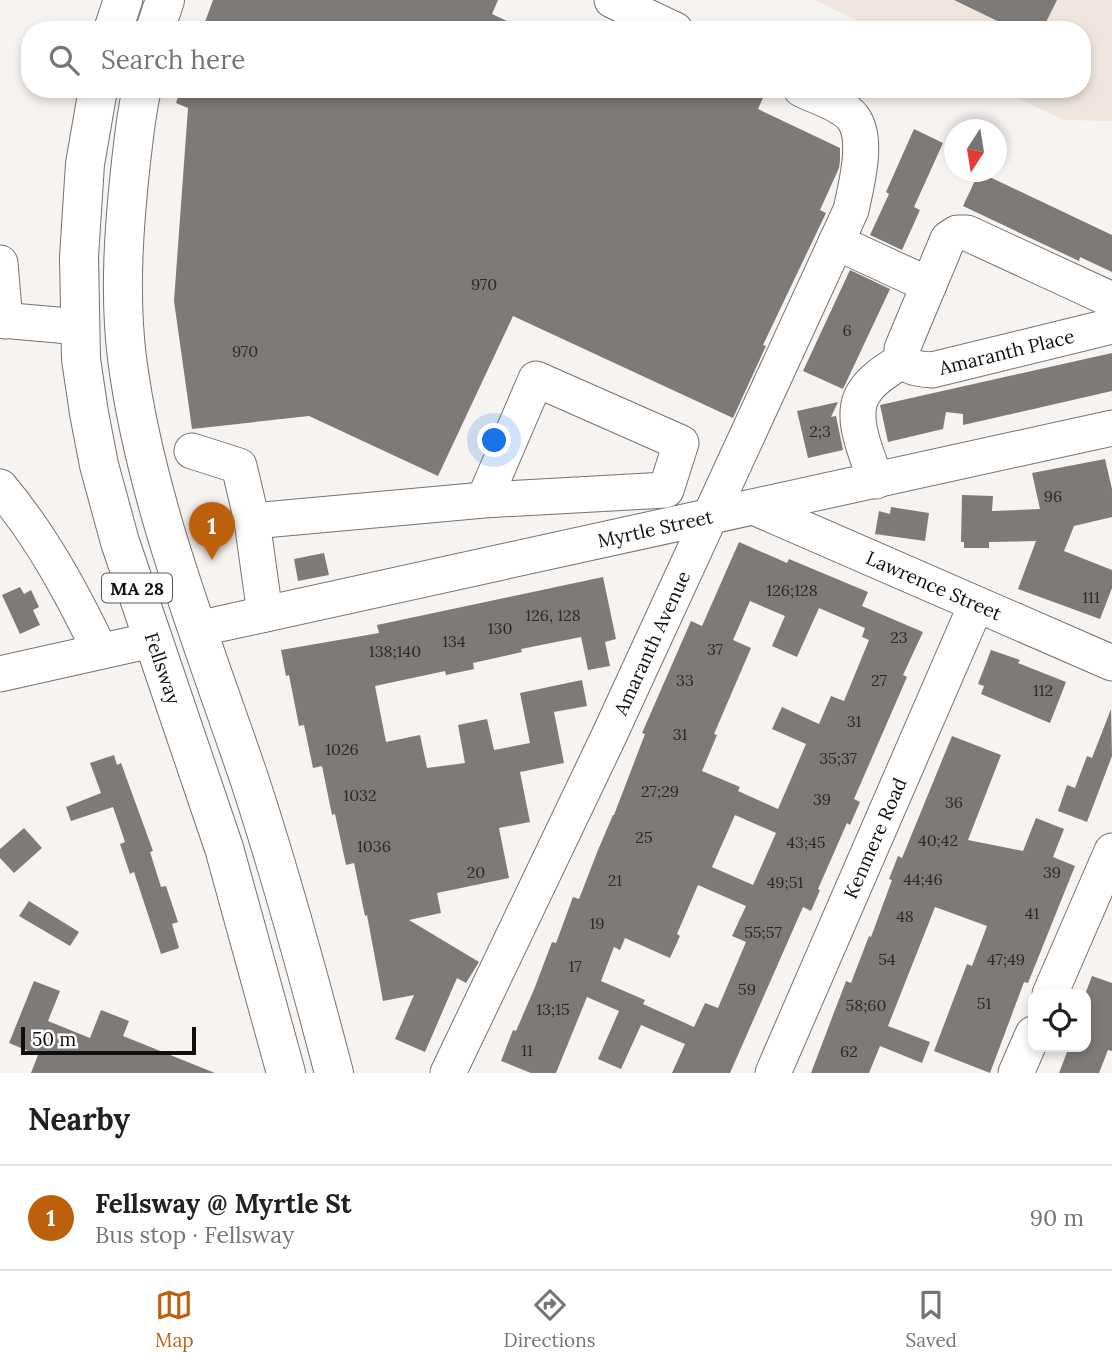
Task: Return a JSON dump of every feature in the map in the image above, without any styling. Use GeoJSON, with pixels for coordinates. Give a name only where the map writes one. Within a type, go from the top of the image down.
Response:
{"type":"FeatureCollection","features":[{"type":"Feature","properties":{"kind":"main road"},"geometry":{"type":"LineString","coordinates":[[116,21],[123,0]]}},
{"type":"Feature","properties":{"kind":"main road"},"geometry":{"type":"LineString","coordinates":[[158,21],[165,0]]}},
{"type":"Feature","properties":{"kind":"main road","name":"Fellsway"},"geometry":{"type":"LineString","coordinates":[[96,98],[85,164],[79,257],[81,359],[99,465],[120,542],[223,848],[286,1073]]}},
{"type":"Feature","properties":{"kind":"main road","name":"MA 28"},"geometry":{"type":"LineString","coordinates":[[141,98],[127,201],[123,304],[127,358],[146,460],[197,629],[249,781],[304,960],[334,1073]]}},
{"type":"Feature","properties":{"kind":"street"},"geometry":{"type":"LineString","coordinates":[[611,0],[656,21]]}},
{"type":"Feature","properties":{"kind":"street","name":"Amaranth Avenue"},"geometry":{"type":"LineString","coordinates":[[448,1073],[608,738],[851,209],[859,168],[859,130],[853,117],[820,98]]}},
{"type":"Feature","properties":{"kind":"street"},"geometry":{"type":"LineString","coordinates":[[876,481],[860,431],[858,407],[865,391],[903,360],[902,349],[948,239],[957,233],[967,233],[1112,300]]}},
{"type":"Feature","properties":{"kind":"street"},"geometry":{"type":"LineString","coordinates":[[836,242],[929,285]]}},
{"type":"Feature","properties":{"kind":"street"},"geometry":{"type":"LineString","coordinates":[[0,263],[3,320],[80,327]]}},
{"type":"Feature","properties":{"kind":"street","name":"Amaranth Place"},"geometry":{"type":"LineString","coordinates":[[903,360],[908,366],[932,370],[1112,326]]}},
{"type":"Feature","properties":{"kind":"street"},"geometry":{"type":"LineString","coordinates":[[252,521],[484,500],[666,490],[681,443],[536,379],[484,500]]}},
{"type":"Feature","properties":{"kind":"street","name":"Myrtle Street"},"geometry":{"type":"LineString","coordinates":[[197,629],[1112,428]]}},
{"type":"Feature","properties":{"kind":"street"},"geometry":{"type":"LineString","coordinates":[[192,451],[239,466],[252,521],[265,614]]}},
{"type":"Feature","properties":{"kind":"street"},"geometry":{"type":"LineString","coordinates":[[673,467],[725,482]]}},
{"type":"Feature","properties":{"kind":"street"},"geometry":{"type":"LineString","coordinates":[[0,487],[23,514],[68,585],[100,651]]}},
{"type":"Feature","properties":{"kind":"street","name":"Lawrence Street"},"geometry":{"type":"LineString","coordinates":[[756,508],[1112,663]]}},
{"type":"Feature","properties":{"kind":"street","name":"Kenmere Road"},"geometry":{"type":"LineString","coordinates":[[773,1073],[976,605]]}},
{"type":"Feature","properties":{"kind":"street"},"geometry":{"type":"LineString","coordinates":[[3,673],[152,640]]}},
{"type":"Feature","properties":{"kind":"street"},"geometry":{"type":"LineString","coordinates":[[1052,989],[1112,851]]}},
{"type":"Feature","properties":{"kind":"street"},"geometry":{"type":"LineString","coordinates":[[1016,1073],[1028,1045]]}},
{"type":"Feature","properties":{"kind":"shaded area"},"geometry":{"type":"Polygon","coordinates":[[[815,0],[1112,0],[1112,121],[1064,120],[1018,98],[1091,98],[1091,21],[858,21],[815,0]]]}},
{"type":"Feature","properties":{"kind":"building"},"geometry":{"type":"Polygon","coordinates":[[[213,0],[498,0],[492,14],[507,21],[205,21],[213,0]]]}},
{"type":"Feature","properties":{"kind":"building"},"geometry":{"type":"Polygon","coordinates":[[[954,0],[1057,0],[1046,21],[997,21],[954,0]]]}},
{"type":"Feature","properties":{"kind":"building"},"geometry":{"type":"Polygon","coordinates":[[[178,98],[763,98],[758,109],[840,148],[840,161],[820,210],[826,213],[763,345],[766,346],[733,418],[513,316],[438,476],[309,416],[192,429],[174,301],[188,108],[176,103],[178,98]]]}},
{"type":"Feature","properties":{"kind":"building"},"geometry":{"type":"Polygon","coordinates":[[[914,129],[943,143],[914,207],[920,210],[902,250],[870,235],[914,129]]]}},
{"type":"Feature","properties":{"kind":"building"},"geometry":{"type":"Polygon","coordinates":[[[974,182],[1000,182],[1112,235],[1112,272],[1080,257],[1079,261],[963,206],[974,182]]]}},
{"type":"Feature","properties":{"kind":"building"},"geometry":{"type":"Polygon","coordinates":[[[850,270],[890,289],[843,389],[803,371],[850,270]]]}},
{"type":"Feature","properties":{"kind":"building"},"geometry":{"type":"Polygon","coordinates":[[[1112,353],[1112,391],[963,425],[963,414],[946,412],[943,429],[888,442],[880,405],[1112,353]]]}},
{"type":"Feature","properties":{"kind":"building"},"geometry":{"type":"Polygon","coordinates":[[[838,402],[831,417],[836,416],[843,450],[808,458],[797,411],[838,402]]]}},
{"type":"Feature","properties":{"kind":"building"},"geometry":{"type":"Polygon","coordinates":[[[1105,459],[1112,489],[1112,517],[1074,526],[1064,551],[1112,570],[1112,588],[1100,619],[1018,589],[1036,541],[989,542],[989,548],[964,548],[964,542],[961,542],[962,495],[993,496],[992,511],[1040,509],[1032,473],[1105,459]]]}},
{"type":"Feature","properties":{"kind":"building"},"geometry":{"type":"Polygon","coordinates":[[[891,507],[929,513],[925,541],[875,534],[879,511],[890,514],[891,507]]]}},
{"type":"Feature","properties":{"kind":"building"},"geometry":{"type":"Polygon","coordinates":[[[739,542],[787,563],[789,559],[868,592],[862,606],[923,632],[903,675],[907,677],[854,799],[860,802],[850,825],[847,823],[811,911],[803,907],[730,1073],[672,1073],[685,1044],[641,1025],[621,1069],[598,1059],[619,1011],[587,997],[556,1073],[531,1073],[501,1061],[535,987],[552,942],[556,943],[573,897],[579,899],[645,734],[642,733],[691,621],[702,626],[739,542]],[[750,601],[733,640],[751,648],[714,734],[717,735],[702,771],[740,787],[738,791],[778,809],[806,744],[772,729],[782,707],[819,724],[831,696],[844,701],[869,640],[862,637],[865,628],[819,608],[797,657],[772,646],[785,616],[750,601]],[[735,815],[712,867],[753,885],[776,833],[735,815]],[[698,885],[677,934],[680,936],[670,958],[625,938],[620,950],[614,947],[601,981],[645,1000],[643,1004],[694,1027],[705,1003],[718,1008],[746,942],[732,936],[746,906],[698,885]]]}},
{"type":"Feature","properties":{"kind":"building"},"geometry":{"type":"Polygon","coordinates":[[[324,553],[329,575],[298,581],[294,559],[324,553]]]}},
{"type":"Feature","properties":{"kind":"building"},"geometry":{"type":"Polygon","coordinates":[[[603,577],[616,639],[605,642],[610,666],[588,670],[581,637],[521,649],[522,652],[473,663],[474,669],[446,675],[445,671],[375,686],[386,742],[420,735],[427,768],[465,763],[458,725],[487,719],[494,750],[530,743],[520,693],[582,680],[587,706],[554,712],[564,763],[520,772],[530,822],[499,828],[509,878],[437,893],[441,913],[409,920],[479,962],[466,983],[457,978],[425,1052],[395,1039],[414,995],[383,1001],[354,863],[346,865],[322,766],[313,768],[304,725],[299,726],[281,650],[379,633],[377,625],[603,577]]]}},
{"type":"Feature","properties":{"kind":"building"},"geometry":{"type":"Polygon","coordinates":[[[20,587],[24,594],[31,590],[39,607],[33,610],[40,625],[20,634],[2,595],[20,587]]]}},
{"type":"Feature","properties":{"kind":"building"},"geometry":{"type":"Polygon","coordinates":[[[991,650],[1020,660],[1018,663],[1066,682],[1050,723],[981,694],[984,686],[978,684],[991,650]]]}},
{"type":"Feature","properties":{"kind":"building"},"geometry":{"type":"Polygon","coordinates":[[[1111,709],[1112,756],[1087,822],[1058,811],[1067,785],[1075,788],[1087,756],[1092,758],[1111,709]]]}},
{"type":"Feature","properties":{"kind":"building"},"geometry":{"type":"Polygon","coordinates":[[[952,736],[1001,755],[968,840],[1023,851],[1036,818],[1064,829],[1053,857],[1075,866],[1028,983],[1024,982],[990,1073],[934,1051],[967,964],[972,966],[987,926],[935,907],[888,1026],[930,1042],[922,1063],[880,1046],[869,1073],[811,1073],[846,981],[851,983],[869,936],[871,937],[898,856],[902,858],[952,736]]]}},
{"type":"Feature","properties":{"kind":"building"},"geometry":{"type":"Polygon","coordinates":[[[114,755],[117,765],[121,763],[153,851],[150,852],[161,887],[166,886],[178,922],[172,924],[179,948],[161,954],[134,872],[130,874],[120,844],[125,842],[113,807],[71,821],[66,807],[101,793],[90,763],[114,755]]]}},
{"type":"Feature","properties":{"kind":"building"},"geometry":{"type":"Polygon","coordinates":[[[24,828],[42,848],[14,873],[0,858],[0,849],[24,828]]]}},
{"type":"Feature","properties":{"kind":"building"},"geometry":{"type":"Polygon","coordinates":[[[29,901],[79,932],[70,946],[19,916],[29,901]]]}},
{"type":"Feature","properties":{"kind":"building"},"geometry":{"type":"Polygon","coordinates":[[[1092,976],[1112,983],[1112,1051],[1108,1050],[1099,1073],[1059,1073],[1067,1052],[1091,1052],[1091,989],[1087,989],[1092,976]]]}},
{"type":"Feature","properties":{"kind":"building"},"geometry":{"type":"Polygon","coordinates":[[[34,981],[60,991],[48,1021],[90,1038],[101,1010],[129,1021],[123,1036],[215,1073],[31,1073],[38,1055],[9,1043],[34,981]]]}},
{"type":"Feature","properties":{"kind":"place","name":"Fellsway @ Myrtle St"},"geometry":{"type":"Point","coordinates":[212,560]}}]}
